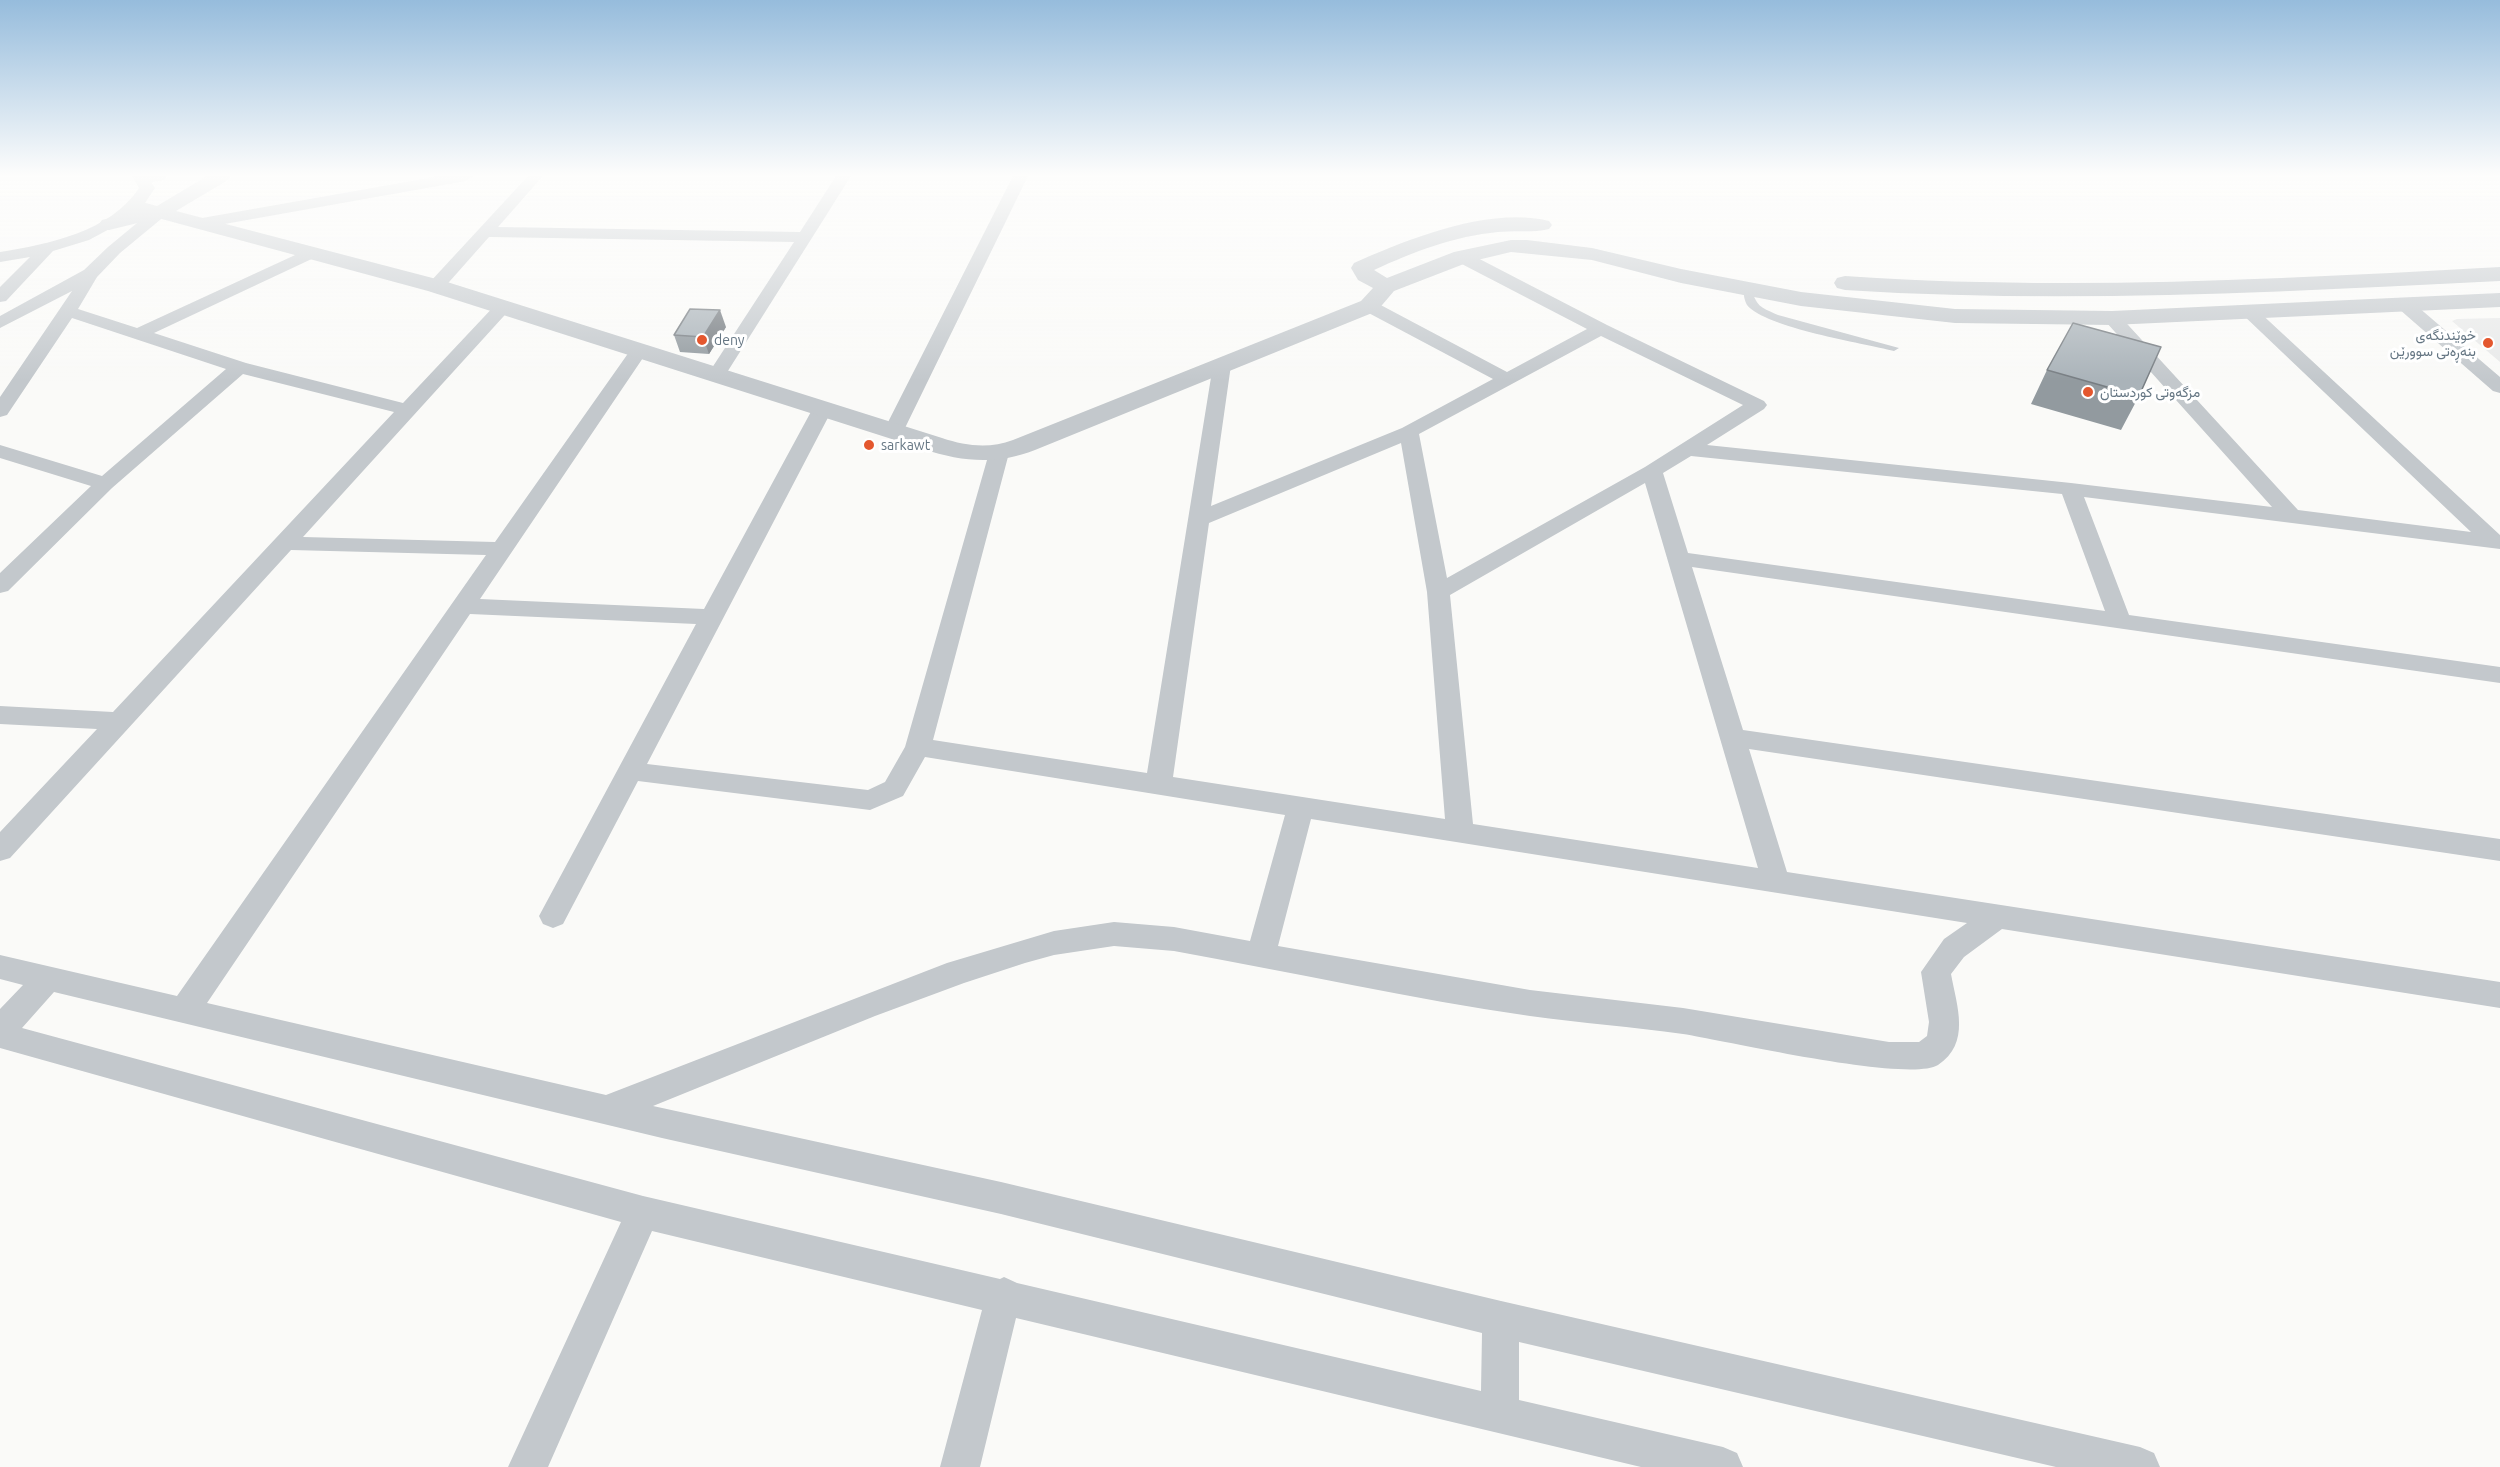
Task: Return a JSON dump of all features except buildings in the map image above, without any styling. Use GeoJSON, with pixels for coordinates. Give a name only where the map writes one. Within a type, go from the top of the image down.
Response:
{"type":"FeatureCollection","features":[{"type":"Feature","properties":{"kind":"street"},"geometry":{"type":"LineString","coordinates":[[0,258],[55,244]]}},
{"type":"Feature","properties":{"kind":"street"},"geometry":{"type":"LineString","coordinates":[[0,411],[68,311],[90,274],[121,244]]}},
{"type":"Feature","properties":{"kind":"street"},"geometry":{"type":"LineString","coordinates":[[281,244],[504,306],[894,429],[939,446],[971,454],[999,453],[1030,443],[1369,306],[1386,286],[1462,257],[1511,246],[1544,246],[1750,280],[1787,278],[1892,287],[2037,292],[2164,289],[2500,274]]}},
{"type":"Feature","properties":{"kind":"street"},"geometry":{"type":"LineString","coordinates":[[436,286],[476,244]]}},
{"type":"Feature","properties":{"kind":"street"},"geometry":{"type":"LineString","coordinates":[[717,374],[799,244]]}},
{"type":"Feature","properties":{"kind":"street"},"geometry":{"type":"LineString","coordinates":[[894,429],[987,244]]}},
{"type":"Feature","properties":{"kind":"street"},"geometry":{"type":"LineString","coordinates":[[1386,286],[1366,275],[1362,268],[1426,244]]}},
{"type":"Feature","properties":{"kind":"street"},"geometry":{"type":"LineString","coordinates":[[0,297],[48,247]]}},
{"type":"Feature","properties":{"kind":"street"},"geometry":{"type":"LineString","coordinates":[[138,333],[312,253]]}},
{"type":"Feature","properties":{"kind":"street"},"geometry":{"type":"LineString","coordinates":[[1438,591],[1652,471],[1757,405],[1601,329],[1462,257]]}},
{"type":"Feature","properties":{"kind":"street"},"geometry":{"type":"LineString","coordinates":[[1701,259],[1750,280],[1823,302],[1955,316],[2112,318],[2500,300]]}},
{"type":"Feature","properties":{"kind":"street"},"geometry":{"type":"LineString","coordinates":[[0,323],[90,274]]}},
{"type":"Feature","properties":{"kind":"street"},"geometry":{"type":"LineString","coordinates":[[2405,305],[2500,387]]}},
{"type":"Feature","properties":{"kind":"street"},"geometry":{"type":"LineString","coordinates":[[0,850],[504,306]]}},
{"type":"Feature","properties":{"kind":"street"},"geometry":{"type":"LineString","coordinates":[[1369,306],[1505,378]]}},
{"type":"Feature","properties":{"kind":"street"},"geometry":{"type":"LineString","coordinates":[[68,311],[239,367],[408,410]]}},
{"type":"Feature","properties":{"kind":"street"},"geometry":{"type":"LineString","coordinates":[[2250,313],[2497,545]]}},
{"type":"Feature","properties":{"kind":"street"},"geometry":{"type":"LineString","coordinates":[[2112,318],[2293,518]]}},
{"type":"Feature","properties":{"kind":"street"},"geometry":{"type":"LineString","coordinates":[[1199,519],[1409,432],[1505,378],[1601,329]]}},
{"type":"Feature","properties":{"kind":"street"},"geometry":{"type":"LineString","coordinates":[[184,1011],[640,349]]}},
{"type":"Feature","properties":{"kind":"street"},"geometry":{"type":"LineString","coordinates":[[1159,784],[1222,365]]}},
{"type":"Feature","properties":{"kind":"street"},"geometry":{"type":"LineString","coordinates":[[0,586],[105,484],[239,367]]}},
{"type":"Feature","properties":{"kind":"street"},"geometry":{"type":"LineString","coordinates":[[553,916],[823,408]]}},
{"type":"Feature","properties":{"kind":"street"},"geometry":{"type":"LineString","coordinates":[[1409,432],[1438,591],[1460,831]]}},
{"type":"Feature","properties":{"kind":"street"},"geometry":{"type":"LineString","coordinates":[[1686,449],[2071,489],[2497,545]]}},
{"type":"Feature","properties":{"kind":"street"},"geometry":{"type":"LineString","coordinates":[[0,452],[105,484]]}},
{"type":"Feature","properties":{"kind":"street"},"geometry":{"type":"LineString","coordinates":[[630,771],[870,800],[894,789],[918,747],[999,453]]}},
{"type":"Feature","properties":{"kind":"street"},"geometry":{"type":"LineString","coordinates":[[1652,471],[1776,881]]}},
{"type":"Feature","properties":{"kind":"street"},"geometry":{"type":"LineString","coordinates":[[2071,489],[2120,621]]}},
{"type":"Feature","properties":{"kind":"street"},"geometry":{"type":"LineString","coordinates":[[285,543],[502,549]]}},
{"type":"Feature","properties":{"kind":"street"},"geometry":{"type":"LineString","coordinates":[[1678,558],[2500,675]]}},
{"type":"Feature","properties":{"kind":"street"},"geometry":{"type":"LineString","coordinates":[[463,606],[712,617]]}},
{"type":"Feature","properties":{"kind":"street"},"geometry":{"type":"LineString","coordinates":[[0,715],[120,721]]}},
{"type":"Feature","properties":{"kind":"street"},"geometry":{"type":"LineString","coordinates":[[1733,738],[2500,850]]}},
{"type":"Feature","properties":{"kind":"street"},"geometry":{"type":"LineString","coordinates":[[918,747],[2500,995]]}},
{"type":"Feature","properties":{"kind":"street"},"geometry":{"type":"LineString","coordinates":[[1261,955],[1301,806]]}},
{"type":"Feature","properties":{"kind":"street"},"geometry":{"type":"LineString","coordinates":[[606,1110],[948,976],[1054,943],[1114,934],[1144,935],[1530,1003],[1683,1021],[1888,1056],[1925,1056],[1942,1043],[1944,1022],[1936,972],[1954,948],[1998,916]]}},
{"type":"Feature","properties":{"kind":"street"},"geometry":{"type":"LineString","coordinates":[[0,967],[606,1110],[1013,1201],[1501,1319],[2140,1467]]}},
{"type":"Feature","properties":{"kind":"street"},"geometry":{"type":"LineString","coordinates":[[0,1030],[49,978]]}},
{"type":"Feature","properties":{"kind":"street"},"geometry":{"type":"LineString","coordinates":[[0,1035],[643,1212],[1724,1467]]}},
{"type":"Feature","properties":{"kind":"street"},"geometry":{"type":"LineString","coordinates":[[528,1467],[643,1212]]}},
{"type":"Feature","properties":{"kind":"street"},"geometry":{"type":"LineString","coordinates":[[960,1467],[1004,1296]]}},
{"type":"Feature","properties":{"kind":"street"},"geometry":{"type":"LineString","coordinates":[[1500,1413],[1501,1319]]}},
{"type":"Feature","properties":{"kind":"lane"},"geometry":{"type":"LineString","coordinates":[[1750,280],[1751,303],[1772,316],[1894,348]]}},
{"type":"Feature","properties":{"kind":"shaded area","name":"خوێندنگەی بنەڕەتی سوورێن"},"geometry":{"type":"Polygon","coordinates":[[[2500,318],[2500,362],[2452,321],[2457,319],[2500,318]]]}},
{"type":"Feature","properties":{"kind":"place","name":"deny"},"geometry":{"type":"Point","coordinates":[702,340]}},
{"type":"Feature","properties":{"kind":"place","name":"خوێندنگەی بنەڕەتی سوورێن"},"geometry":{"type":"Point","coordinates":[2488,343]}},
{"type":"Feature","properties":{"kind":"place","name":"مزگەوتی کوردستان"},"geometry":{"type":"Point","coordinates":[2088,392]}},
{"type":"Feature","properties":{"kind":"place","name":"sarkawt"},"geometry":{"type":"Point","coordinates":[869,445]}}]}
